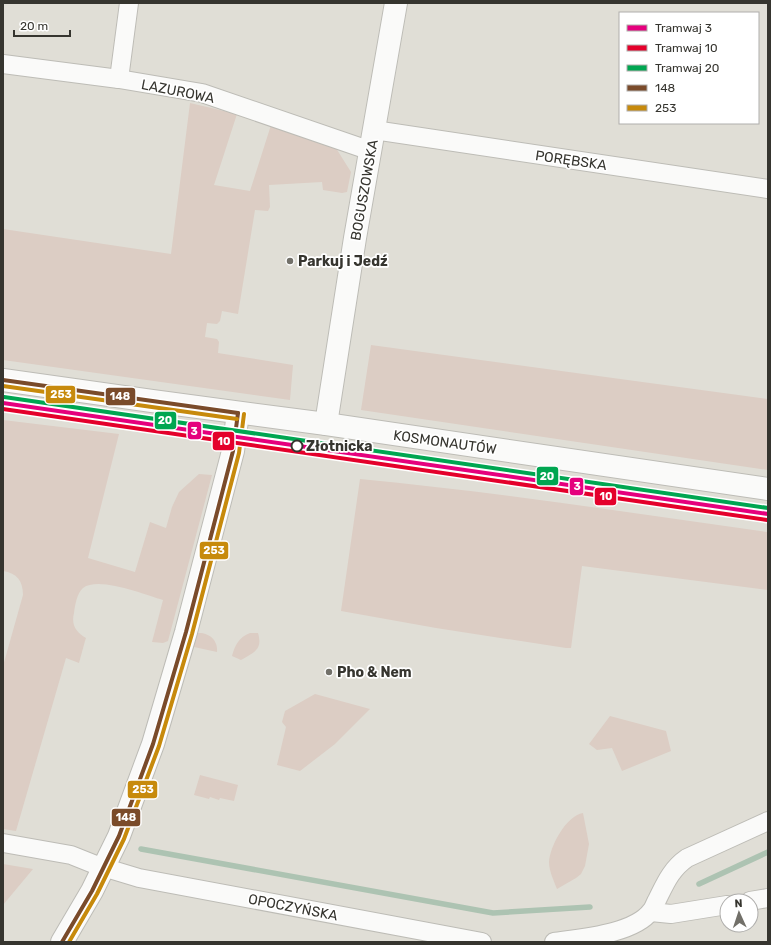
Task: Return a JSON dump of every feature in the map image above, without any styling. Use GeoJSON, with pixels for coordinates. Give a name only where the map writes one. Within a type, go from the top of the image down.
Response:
{"type":"FeatureCollection","features":[{"type":"Feature","properties":{"kind":"street"},"geometry":{"type":"LineString","coordinates":[[118,79],[129,3]]}},
{"type":"Feature","properties":{"kind":"street","name":"BOGUSZOWSKA"},"geometry":{"type":"LineString","coordinates":[[326,424],[372,140],[396,3]]}},
{"type":"Feature","properties":{"kind":"street","name":"LAZUROWA"},"geometry":{"type":"LineString","coordinates":[[3,64],[118,79],[202,93],[372,140]]}},
{"type":"Feature","properties":{"kind":"street","name":"PORĘBSKA"},"geometry":{"type":"LineString","coordinates":[[372,140],[768,189]]}},
{"type":"Feature","properties":{"kind":"street","name":"KOSMONAUTÓW"},"geometry":{"type":"LineString","coordinates":[[3,380],[326,424],[768,490]]}},
{"type":"Feature","properties":{"kind":"street"},"geometry":{"type":"LineString","coordinates":[[62,942],[104,868],[121,830],[160,724],[186,632],[233,451],[238,413]]}},
{"type":"Feature","properties":{"kind":"street"},"geometry":{"type":"LineString","coordinates":[[554,942],[615,932],[635,924],[651,912],[672,871],[679,863],[768,821]]}},
{"type":"Feature","properties":{"kind":"street","name":"OPOCZYŃSKA"},"geometry":{"type":"LineString","coordinates":[[3,843],[71,855],[104,868],[139,878],[482,942]]}},
{"type":"Feature","properties":{"kind":"street"},"geometry":{"type":"LineString","coordinates":[[651,912],[670,914],[719,906]]}},
{"type":"Feature","properties":{"kind":"shaded area"},"geometry":{"type":"Polygon","coordinates":[[[190,103],[237,114],[214,185],[250,191],[271,125],[334,145],[351,172],[347,192],[342,193],[323,190],[322,182],[269,185],[270,207],[268,211],[255,210],[238,314],[222,311],[220,321],[217,324],[207,323],[205,337],[217,339],[219,342],[218,353],[293,365],[290,400],[3,360],[3,229],[171,254],[190,103]]]}},
{"type":"Feature","properties":{"kind":"shaded area"},"geometry":{"type":"Polygon","coordinates":[[[371,345],[768,399],[768,470],[361,410],[371,345]]]}},
{"type":"Feature","properties":{"kind":"shaded area"},"geometry":{"type":"Polygon","coordinates":[[[3,420],[119,434],[88,558],[135,572],[150,522],[166,528],[172,507],[179,492],[199,474],[212,475],[168,641],[163,643],[152,642],[163,600],[111,585],[100,584],[90,585],[83,588],[79,593],[73,621],[77,631],[86,638],[79,663],[66,658],[16,831],[3,829],[3,666],[23,595],[23,590],[18,578],[8,572],[3,571],[3,420]]]}},
{"type":"Feature","properties":{"kind":"shaded area"},"geometry":{"type":"Polygon","coordinates":[[[360,479],[513,496],[768,532],[768,590],[582,566],[571,648],[436,628],[341,611],[360,479]]]}},
{"type":"Feature","properties":{"kind":"shaded area"},"geometry":{"type":"Polygon","coordinates":[[[197,633],[209,635],[216,644],[217,652],[194,647],[197,633]]]}},
{"type":"Feature","properties":{"kind":"shaded area"},"geometry":{"type":"Polygon","coordinates":[[[250,633],[258,633],[259,643],[256,650],[241,660],[232,656],[238,642],[250,633]]]}},
{"type":"Feature","properties":{"kind":"shaded area"},"geometry":{"type":"Polygon","coordinates":[[[315,694],[370,709],[335,744],[300,771],[277,765],[286,727],[282,722],[285,711],[315,694]]]}},
{"type":"Feature","properties":{"kind":"shaded area"},"geometry":{"type":"Polygon","coordinates":[[[610,716],[666,731],[671,751],[622,771],[612,748],[597,750],[589,744],[610,716]]]}},
{"type":"Feature","properties":{"kind":"shaded area"},"geometry":{"type":"Polygon","coordinates":[[[200,775],[238,785],[234,801],[220,798],[219,800],[210,797],[209,799],[194,795],[200,775]]]}},
{"type":"Feature","properties":{"kind":"shaded area"},"geometry":{"type":"Polygon","coordinates":[[[583,813],[589,844],[585,866],[581,874],[557,889],[549,865],[552,848],[565,826],[577,815],[583,813]]]}},
{"type":"Feature","properties":{"kind":"shaded area"},"geometry":{"type":"Polygon","coordinates":[[[3,864],[33,869],[3,905],[3,864]]]}},
{"type":"Feature","properties":{"kind":"waterway"},"geometry":{"type":"LineString","coordinates":[[141,849],[493,913],[590,907]]}},
{"type":"Feature","properties":{"kind":"waterway"},"geometry":{"type":"LineString","coordinates":[[699,884],[768,852]]}},
{"type":"Feature","properties":{"kind":"tram line","name":"20"},"geometry":{"type":"LineString","coordinates":[[4,397],[768,508]]}},
{"type":"Feature","properties":{"kind":"tram line","name":"3"},"geometry":{"type":"LineString","coordinates":[[3,403],[768,514]]}},
{"type":"Feature","properties":{"kind":"tram line","name":"10"},"geometry":{"type":"LineString","coordinates":[[3,409],[767,520]]}},
{"type":"Feature","properties":{"kind":"transit line","name":"148"},"geometry":{"type":"LineString","coordinates":[[3,380],[238,413]]}},
{"type":"Feature","properties":{"kind":"transit line","name":"253"},"geometry":{"type":"LineString","coordinates":[[3,386],[237,419]]}},
{"type":"Feature","properties":{"kind":"transit line","name":"148"},"geometry":{"type":"LineString","coordinates":[[62,942],[92,891],[119,836],[153,744],[186,632],[233,451],[238,413]]}},
{"type":"Feature","properties":{"kind":"transit line","name":"253"},"geometry":{"type":"LineString","coordinates":[[69,942],[97,894],[124,839],[159,746],[192,634],[239,453],[244,414]]}},
{"type":"Feature","properties":{"kind":"place","name":"Parkuj i Jedź"},"geometry":{"type":"Point","coordinates":[290,261]}},
{"type":"Feature","properties":{"kind":"place","name":"Złotnicka"},"geometry":{"type":"Point","coordinates":[297,446]}},
{"type":"Feature","properties":{"kind":"place","name":"Pho & Nem"},"geometry":{"type":"Point","coordinates":[329,672]}}]}
